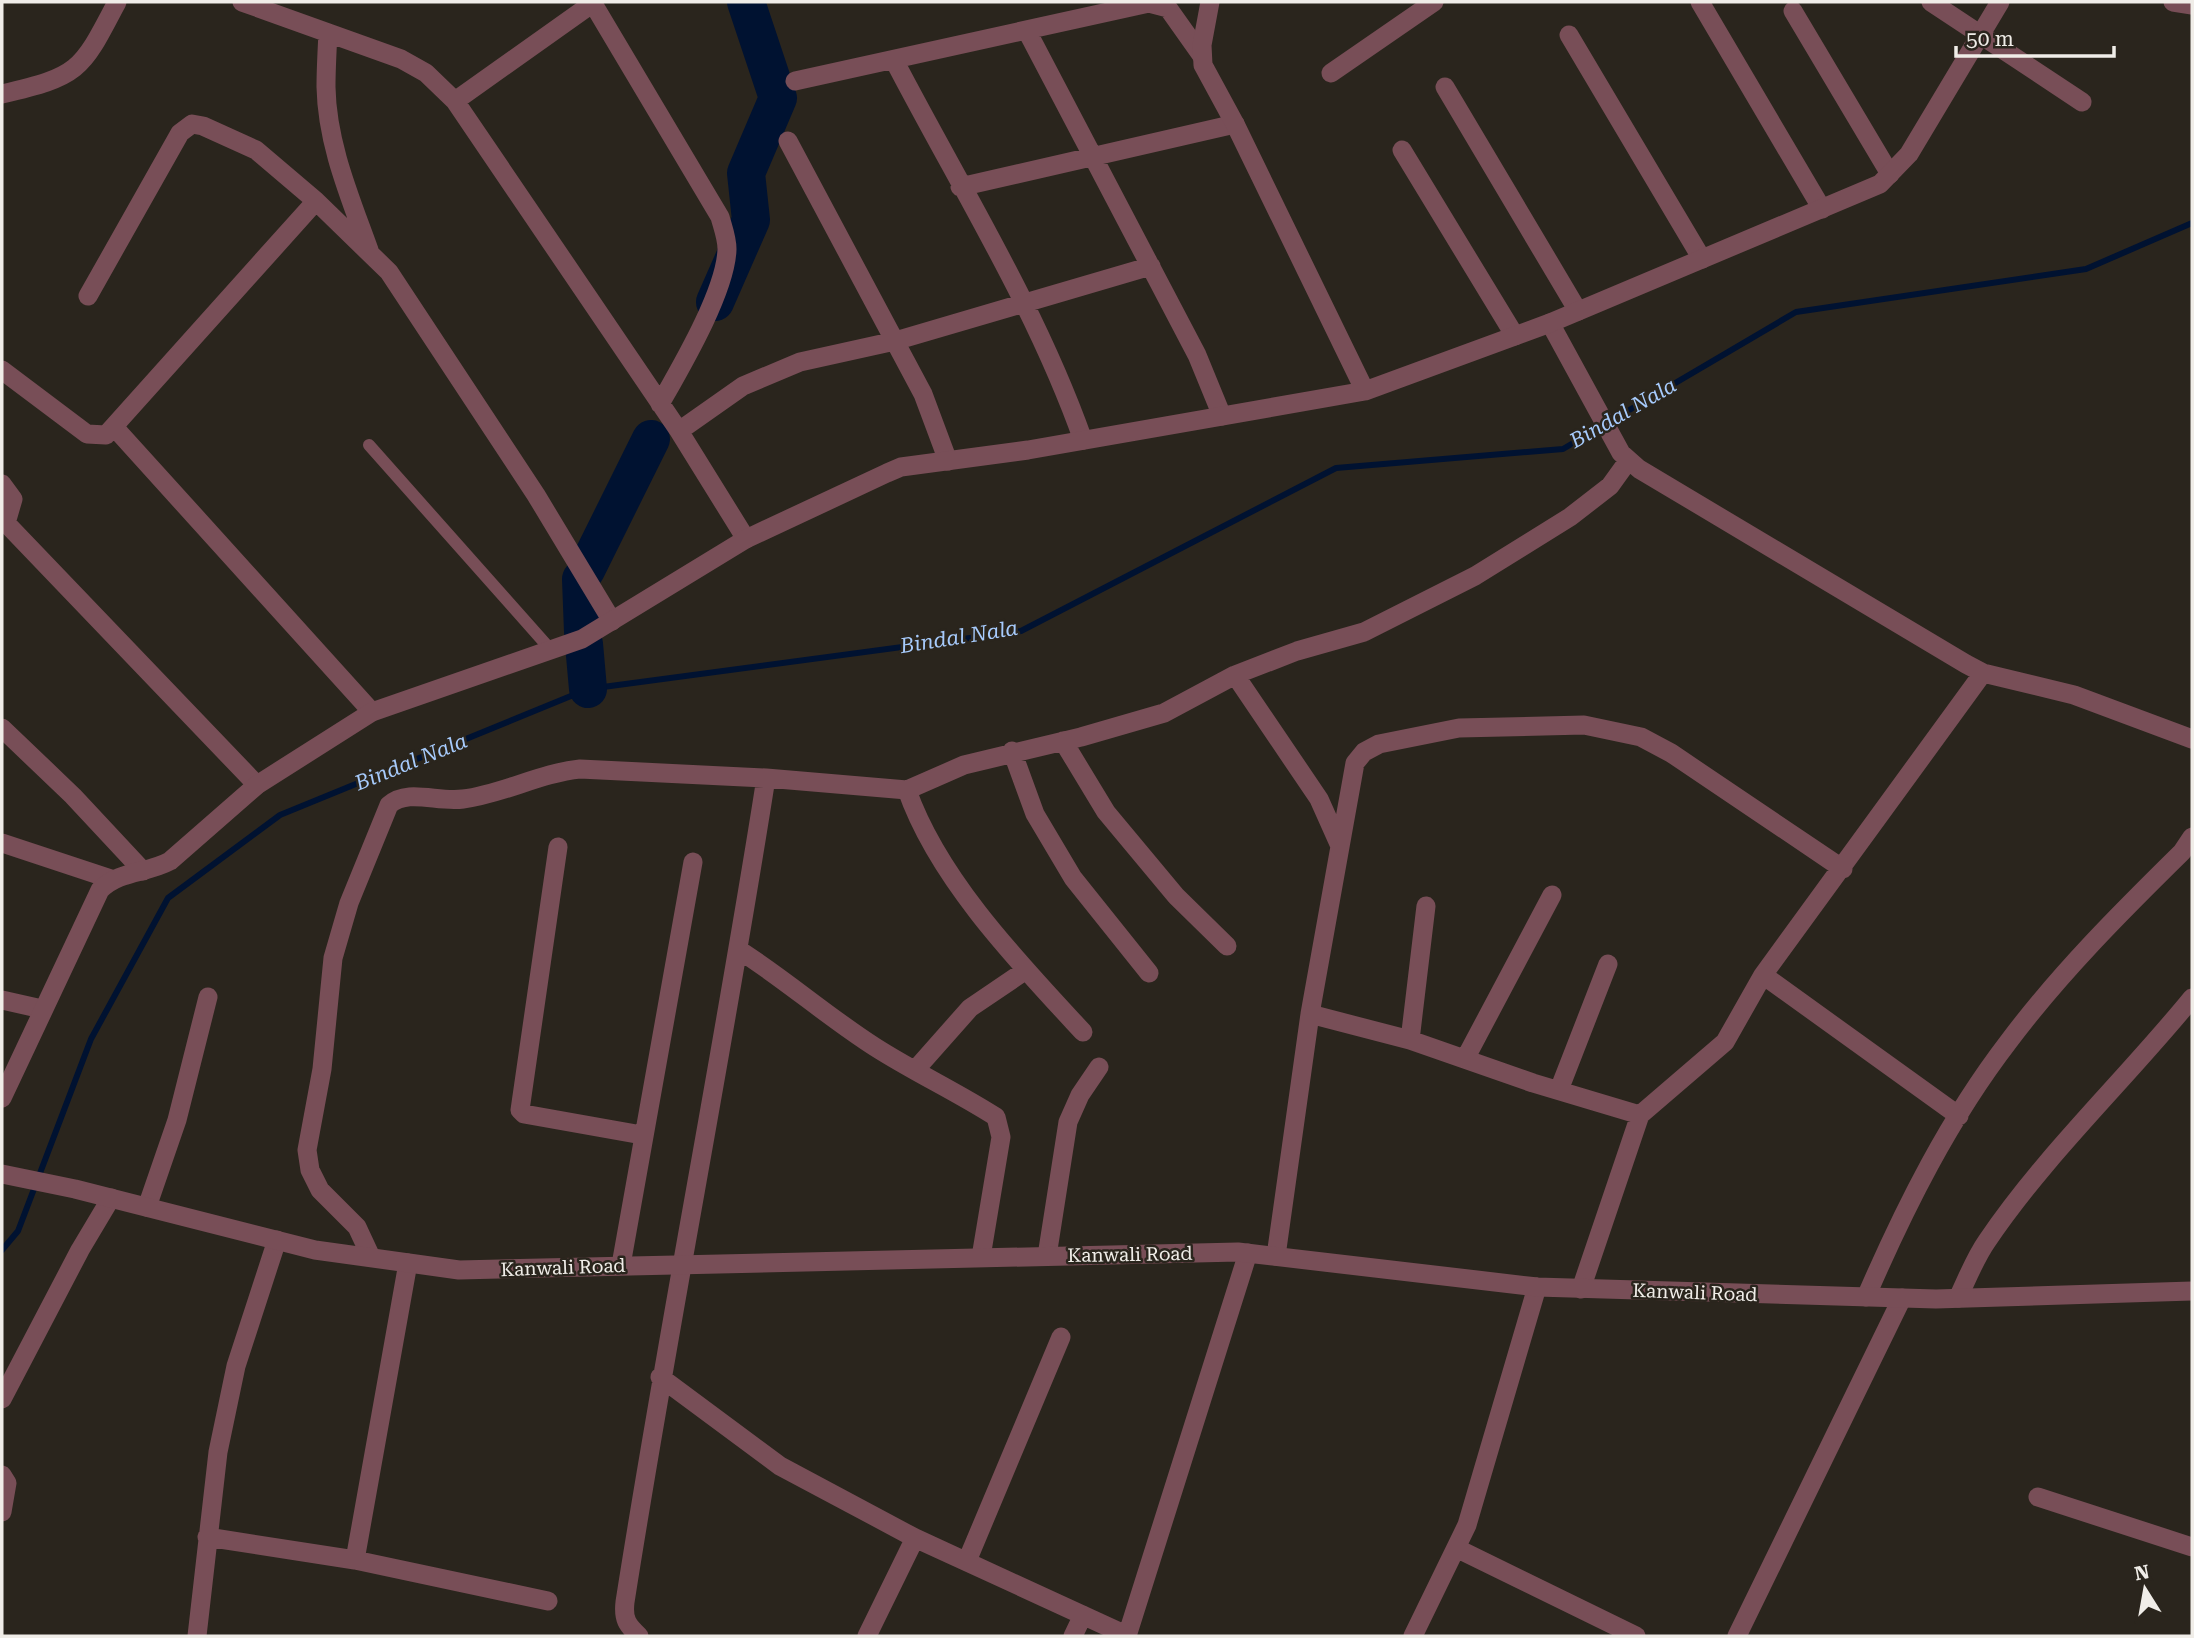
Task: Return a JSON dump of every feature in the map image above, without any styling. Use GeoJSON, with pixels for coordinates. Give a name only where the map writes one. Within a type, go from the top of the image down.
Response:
{"type":"FeatureCollection","features":[{"type":"Feature","properties":{"kind":"street"},"geometry":{"type":"LineString","coordinates":[[2,93],[57,80],[75,69],[92,50],[117,2]]}},
{"type":"Feature","properties":{"kind":"street"},"geometry":{"type":"LineString","coordinates":[[242,2],[409,64],[426,73],[455,101],[679,431],[746,539]]}},
{"type":"Feature","properties":{"kind":"street"},"geometry":{"type":"LineString","coordinates":[[1210,2],[1203,65],[1235,124],[1365,391]]}},
{"type":"Feature","properties":{"kind":"street"},"geometry":{"type":"LineString","coordinates":[[1331,73],[1434,2]]}},
{"type":"Feature","properties":{"kind":"street"},"geometry":{"type":"LineString","coordinates":[[1700,2],[1822,209]]}},
{"type":"Feature","properties":{"kind":"street"},"geometry":{"type":"LineString","coordinates":[[1931,2],[2082,102]]}},
{"type":"Feature","properties":{"kind":"street"},"geometry":{"type":"LineString","coordinates":[[2,1098],[100,890],[111,879],[170,861],[257,785],[372,712],[582,639],[746,539],[901,467],[1083,440],[1365,391],[1550,323],[1880,184],[1909,154],[2000,2]]}},
{"type":"Feature","properties":{"kind":"street"},"geometry":{"type":"LineString","coordinates":[[2173,2],[2192,5]]}},
{"type":"Feature","properties":{"kind":"street"},"geometry":{"type":"LineString","coordinates":[[455,101],[592,3],[720,217],[726,235],[727,252],[716,291],[686,359],[660,404]]}},
{"type":"Feature","properties":{"kind":"street"},"geometry":{"type":"LineString","coordinates":[[795,80],[1149,3],[1168,8],[1202,56]]}},
{"type":"Feature","properties":{"kind":"street"},"geometry":{"type":"LineString","coordinates":[[1793,11],[1890,174]]}},
{"type":"Feature","properties":{"kind":"street"},"geometry":{"type":"LineString","coordinates":[[1027,31],[1198,355],[1222,416]]}},
{"type":"Feature","properties":{"kind":"street"},"geometry":{"type":"LineString","coordinates":[[328,33],[326,89],[331,128],[340,170],[370,254]]}},
{"type":"Feature","properties":{"kind":"street"},"geometry":{"type":"LineString","coordinates":[[1569,35],[1702,259]]}},
{"type":"Feature","properties":{"kind":"street"},"geometry":{"type":"LineString","coordinates":[[894,60],[1023,302],[1064,386],[1083,440]]}},
{"type":"Feature","properties":{"kind":"street"},"geometry":{"type":"LineString","coordinates":[[1445,87],[1578,311]]}},
{"type":"Feature","properties":{"kind":"street"},"geometry":{"type":"LineString","coordinates":[[960,187],[1235,124]]}},
{"type":"Feature","properties":{"kind":"street"},"geometry":{"type":"LineString","coordinates":[[88,296],[180,133],[186,127],[203,125],[240,140],[316,201],[388,271],[536,495],[612,621]]}},
{"type":"Feature","properties":{"kind":"street"},"geometry":{"type":"LineString","coordinates":[[788,141],[923,394],[948,461]]}},
{"type":"Feature","properties":{"kind":"street"},"geometry":{"type":"LineString","coordinates":[[1402,150],[1514,336]]}},
{"type":"Feature","properties":{"kind":"street"},"geometry":{"type":"LineString","coordinates":[[2,370],[87,434],[106,435],[316,201]]}},
{"type":"Feature","properties":{"kind":"street"},"geometry":{"type":"LineString","coordinates":[[679,431],[743,386],[800,362],[895,341],[1151,266]]}},
{"type":"Feature","properties":{"kind":"street"},"geometry":{"type":"LineString","coordinates":[[1550,323],[1624,457],[1780,556],[1983,673],[2074,695],[2192,739]]}},
{"type":"Feature","properties":{"kind":"street"},"geometry":{"type":"LineString","coordinates":[[115,428],[372,712]]}},
{"type":"Feature","properties":{"kind":"street"},"geometry":{"type":"LineString","coordinates":[[371,1257],[357,1227],[320,1190],[310,1170],[307,1150],[322,1069],[333,958],[349,904],[389,805],[397,797],[462,800],[561,771],[580,769],[766,778],[907,790],[964,765],[1164,713],[1235,675],[1297,651],[1364,632],[1475,576],[1570,517],[1610,486],[1624,457]]}},
{"type":"Feature","properties":{"kind":"street"},"geometry":{"type":"LineString","coordinates":[[2,484],[13,499],[4,526],[257,785]]}},
{"type":"Feature","properties":{"kind":"street"},"geometry":{"type":"LineString","coordinates":[[1581,1289],[1640,1115],[1725,1042],[1763,975],[1843,869],[1983,673]]}},
{"type":"Feature","properties":{"kind":"street"},"geometry":{"type":"LineString","coordinates":[[1235,675],[1319,799],[1340,846]]}},
{"type":"Feature","properties":{"kind":"street"},"geometry":{"type":"LineString","coordinates":[[1276,1256],[1310,1014],[1355,763],[1364,751],[1379,744],[1459,728],[1584,725],[1641,737],[1671,753],[1843,869]]}},
{"type":"Feature","properties":{"kind":"street"},"geometry":{"type":"LineString","coordinates":[[2,728],[73,796],[143,871]]}},
{"type":"Feature","properties":{"kind":"street"},"geometry":{"type":"LineString","coordinates":[[1063,741],[1106,812],[1176,896],[1227,946]]}},
{"type":"Feature","properties":{"kind":"street"},"geometry":{"type":"LineString","coordinates":[[1012,751],[1035,814],[1073,878],[1149,973]]}},
{"type":"Feature","properties":{"kind":"street"},"geometry":{"type":"LineString","coordinates":[[639,1636],[627,1625],[624,1616],[625,1602],[660,1377],[739,950],[766,778]]}},
{"type":"Feature","properties":{"kind":"street"},"geometry":{"type":"LineString","coordinates":[[907,790],[919,824],[965,893],[1026,970],[1083,1032]]}},
{"type":"Feature","properties":{"kind":"street"},"geometry":{"type":"LineString","coordinates":[[1866,1297],[1894,1231],[1959,1116],[2008,1041],[2092,942],[2182,852],[2192,837]]}},
{"type":"Feature","properties":{"kind":"street"},"geometry":{"type":"LineString","coordinates":[[2,843],[111,879]]}},
{"type":"Feature","properties":{"kind":"street"},"geometry":{"type":"LineString","coordinates":[[558,847],[520,1110],[524,1114],[642,1135]]}},
{"type":"Feature","properties":{"kind":"street"},"geometry":{"type":"LineString","coordinates":[[621,1265],[642,1135],[693,862]]}},
{"type":"Feature","properties":{"kind":"street"},"geometry":{"type":"LineString","coordinates":[[1465,1059],[1552,895]]}},
{"type":"Feature","properties":{"kind":"street"},"geometry":{"type":"LineString","coordinates":[[1410,1040],[1426,906]]}},
{"type":"Feature","properties":{"kind":"street"},"geometry":{"type":"LineString","coordinates":[[739,950],[792,984],[874,1046],[996,1117],[1000,1126],[981,1257]]}},
{"type":"Feature","properties":{"kind":"street"},"geometry":{"type":"LineString","coordinates":[[1559,1090],[1608,964]]}},
{"type":"Feature","properties":{"kind":"street"},"geometry":{"type":"LineString","coordinates":[[916,1069],[970,1008],[1026,970]]}},
{"type":"Feature","properties":{"kind":"street"},"geometry":{"type":"LineString","coordinates":[[1763,975],[1959,1116]]}},
{"type":"Feature","properties":{"kind":"street"},"geometry":{"type":"LineString","coordinates":[[147,1207],[177,1120],[208,997]]}},
{"type":"Feature","properties":{"kind":"street"},"geometry":{"type":"LineString","coordinates":[[1958,1298],[1986,1242],[2051,1160],[2136,1067],[2192,998]]}},
{"type":"Feature","properties":{"kind":"street"},"geometry":{"type":"LineString","coordinates":[[2,1000],[42,1009]]}},
{"type":"Feature","properties":{"kind":"street"},"geometry":{"type":"LineString","coordinates":[[1310,1014],[1410,1040],[1640,1115]]}},
{"type":"Feature","properties":{"kind":"street"},"geometry":{"type":"LineString","coordinates":[[1047,1256],[1068,1122],[1080,1095],[1099,1067]]}},
{"type":"Feature","properties":{"kind":"street","name":"Kanwali Road"},"geometry":{"type":"LineString","coordinates":[[2,1174],[75,1189],[315,1250],[459,1270],[681,1263],[1248,1253],[1537,1287],[1581,1289],[1902,1298],[2192,1291]]}},
{"type":"Feature","properties":{"kind":"street"},"geometry":{"type":"LineString","coordinates":[[2,1399],[80,1250],[111,1198]]}},
{"type":"Feature","properties":{"kind":"street"},"geometry":{"type":"LineString","coordinates":[[197,1636],[218,1452],[236,1366],[276,1240]]}},
{"type":"Feature","properties":{"kind":"street"},"geometry":{"type":"LineString","coordinates":[[660,1377],[780,1466],[915,1538],[1128,1636],[1248,1253]]}},
{"type":"Feature","properties":{"kind":"street"},"geometry":{"type":"LineString","coordinates":[[355,1560],[408,1263]]}},
{"type":"Feature","properties":{"kind":"street"},"geometry":{"type":"LineString","coordinates":[[1413,1636],[1467,1525],[1537,1287]]}},
{"type":"Feature","properties":{"kind":"street"},"geometry":{"type":"LineString","coordinates":[[1737,1636],[1902,1298]]}},
{"type":"Feature","properties":{"kind":"street"},"geometry":{"type":"LineString","coordinates":[[967,1561],[1060,1337]]}},
{"type":"Feature","properties":{"kind":"street"},"geometry":{"type":"LineString","coordinates":[[2,1475],[8,1483],[2,1513]]}},
{"type":"Feature","properties":{"kind":"street"},"geometry":{"type":"LineString","coordinates":[[2038,1497],[2192,1547]]}},
{"type":"Feature","properties":{"kind":"street"},"geometry":{"type":"LineString","coordinates":[[207,1536],[355,1560],[548,1601]]}},
{"type":"Feature","properties":{"kind":"street"},"geometry":{"type":"LineString","coordinates":[[867,1636],[915,1538]]}},
{"type":"Feature","properties":{"kind":"street"},"geometry":{"type":"LineString","coordinates":[[1456,1548],[1636,1636]]}},
{"type":"Feature","properties":{"kind":"street"},"geometry":{"type":"LineString","coordinates":[[1073,1636],[1083,1615]]}},
{"type":"Feature","properties":{"kind":"lane"},"geometry":{"type":"LineString","coordinates":[[369,445],[551,650]]}},
{"type":"Feature","properties":{"kind":"waterway"},"geometry":{"type":"LineString","coordinates":[[715,302],[751,220],[746,173],[778,98],[746,2]]}},
{"type":"Feature","properties":{"kind":"waterway","name":"Bindal Nala"},"geometry":{"type":"LineString","coordinates":[[2,1250],[18,1231],[91,1039],[168,898],[280,815],[588,689],[1021,631],[1336,468],[1563,449],[1796,312],[2086,269],[2192,223]]}},
{"type":"Feature","properties":{"kind":"waterway"},"geometry":{"type":"LineString","coordinates":[[586,570],[651,439]]}},
{"type":"Feature","properties":{"kind":"waterway"},"geometry":{"type":"LineString","coordinates":[[581,579],[583,632]]}},
{"type":"Feature","properties":{"kind":"waterway"},"geometry":{"type":"LineString","coordinates":[[584,644],[588,689]]}}]}
